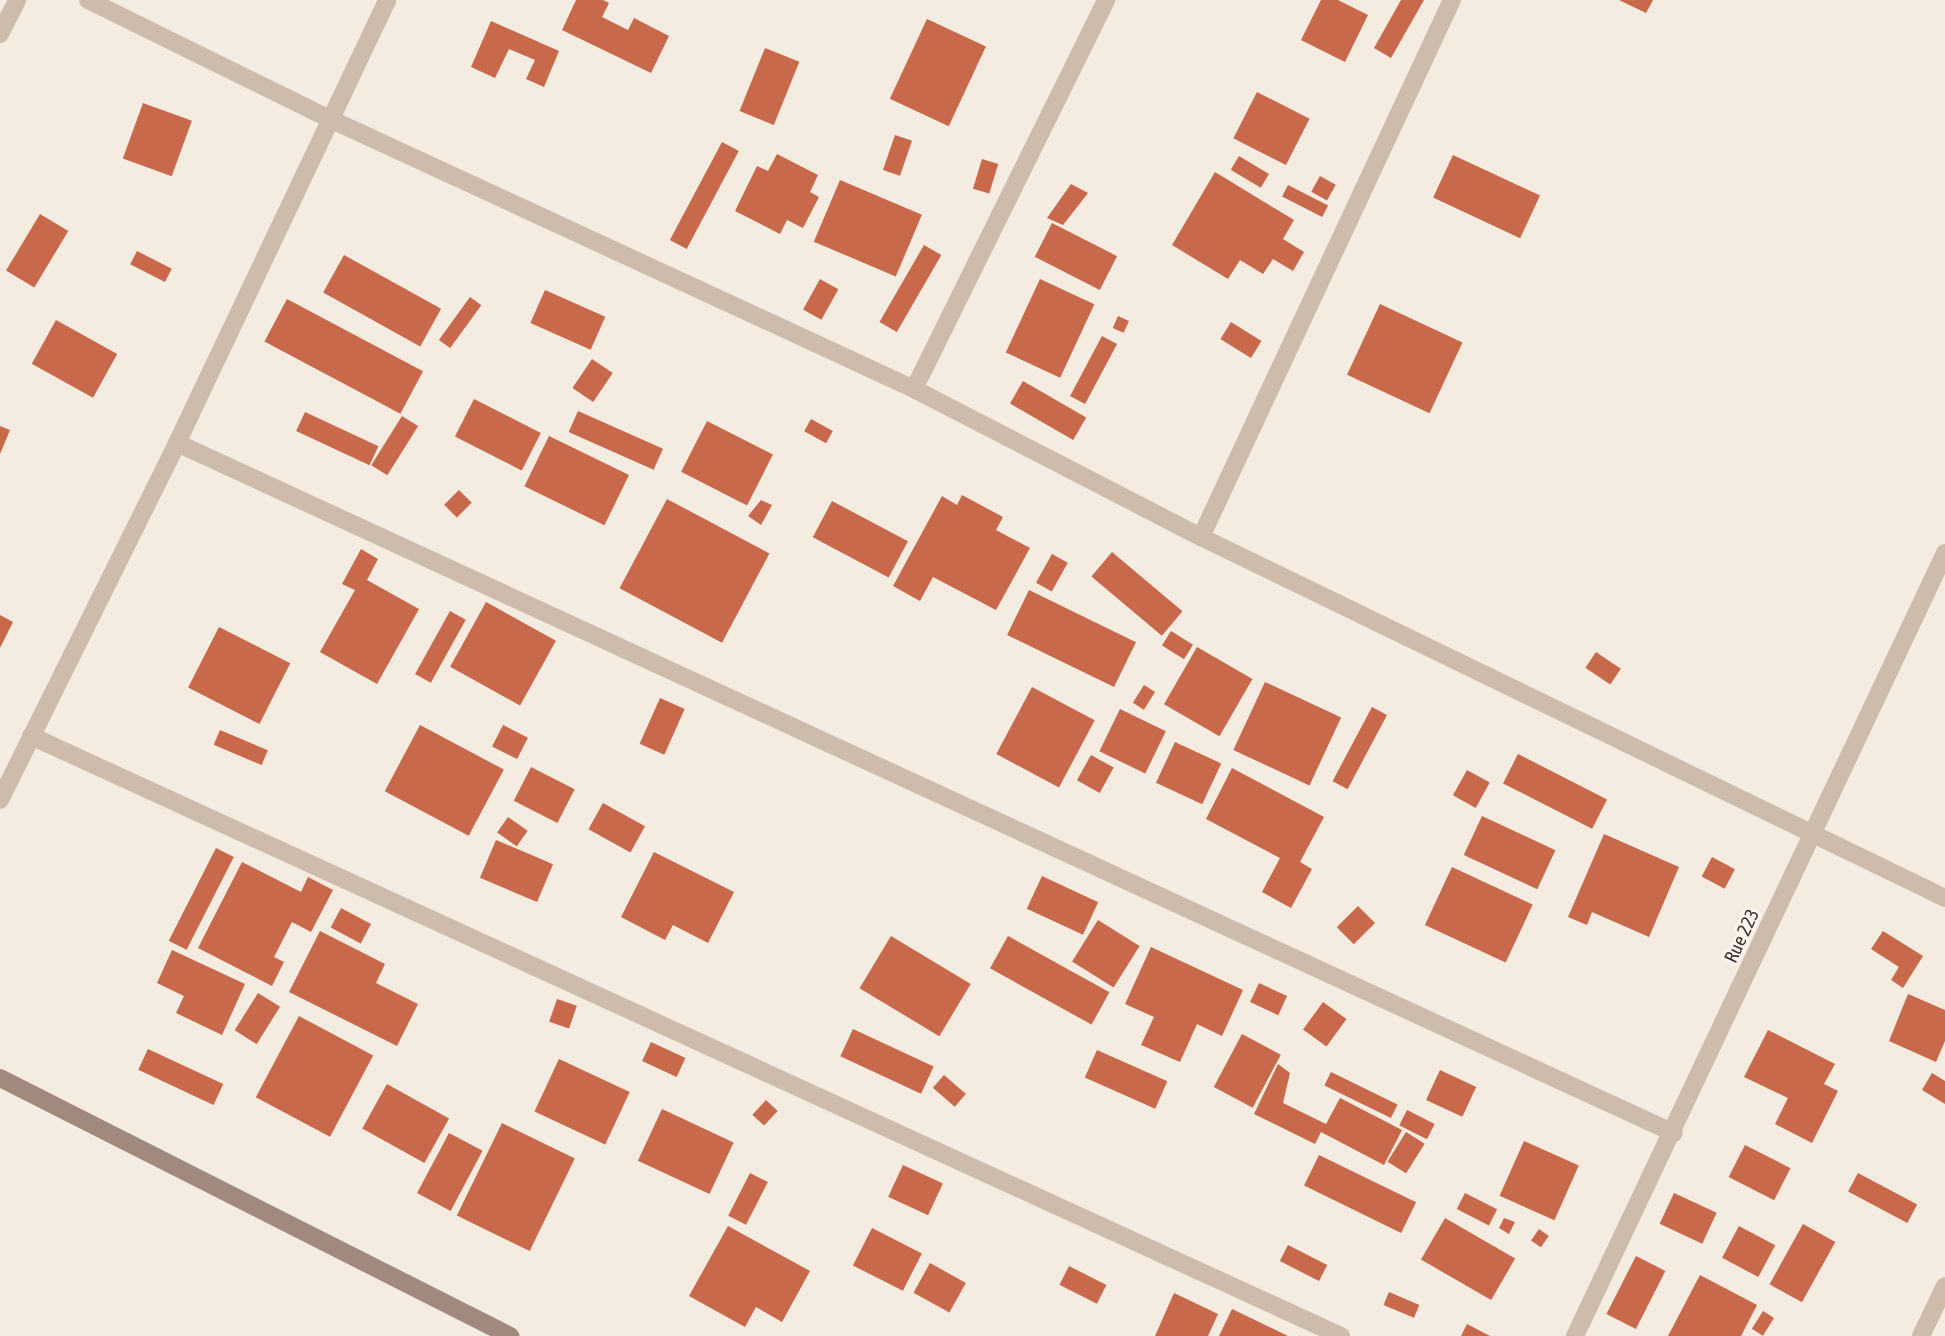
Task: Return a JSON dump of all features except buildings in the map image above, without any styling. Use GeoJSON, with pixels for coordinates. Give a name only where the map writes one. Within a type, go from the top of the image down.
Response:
{"type":"FeatureCollection","features":[{"type":"Feature","properties":{"kind":"street"},"geometry":{"type":"LineString","coordinates":[[0,34],[17,0]]}},
{"type":"Feature","properties":{"kind":"street"},"geometry":{"type":"LineString","coordinates":[[88,0],[330,119],[914,389],[1200,537],[1945,898]]}},
{"type":"Feature","properties":{"kind":"street"},"geometry":{"type":"LineString","coordinates":[[0,800],[177,443],[387,0]]}},
{"type":"Feature","properties":{"kind":"street"},"geometry":{"type":"LineString","coordinates":[[914,389],[1107,0]]}},
{"type":"Feature","properties":{"kind":"street"},"geometry":{"type":"LineString","coordinates":[[1200,537],[1452,0]]}},
{"type":"Feature","properties":{"kind":"street"},"geometry":{"type":"LineString","coordinates":[[177,443],[1674,1133]]}},
{"type":"Feature","properties":{"kind":"street","name":"Rue 223"},"geometry":{"type":"LineString","coordinates":[[1575,1336],[1674,1133],[1945,553]]}},
{"type":"Feature","properties":{"kind":"street"},"geometry":{"type":"LineString","coordinates":[[31,736],[1340,1336]]}},
{"type":"Feature","properties":{"kind":"street"},"geometry":{"type":"LineString","coordinates":[[0,1078],[510,1336]]}},
{"type":"Feature","properties":{"kind":"street"},"geometry":{"type":"LineString","coordinates":[[1921,1336],[1945,1286]]}}]}
